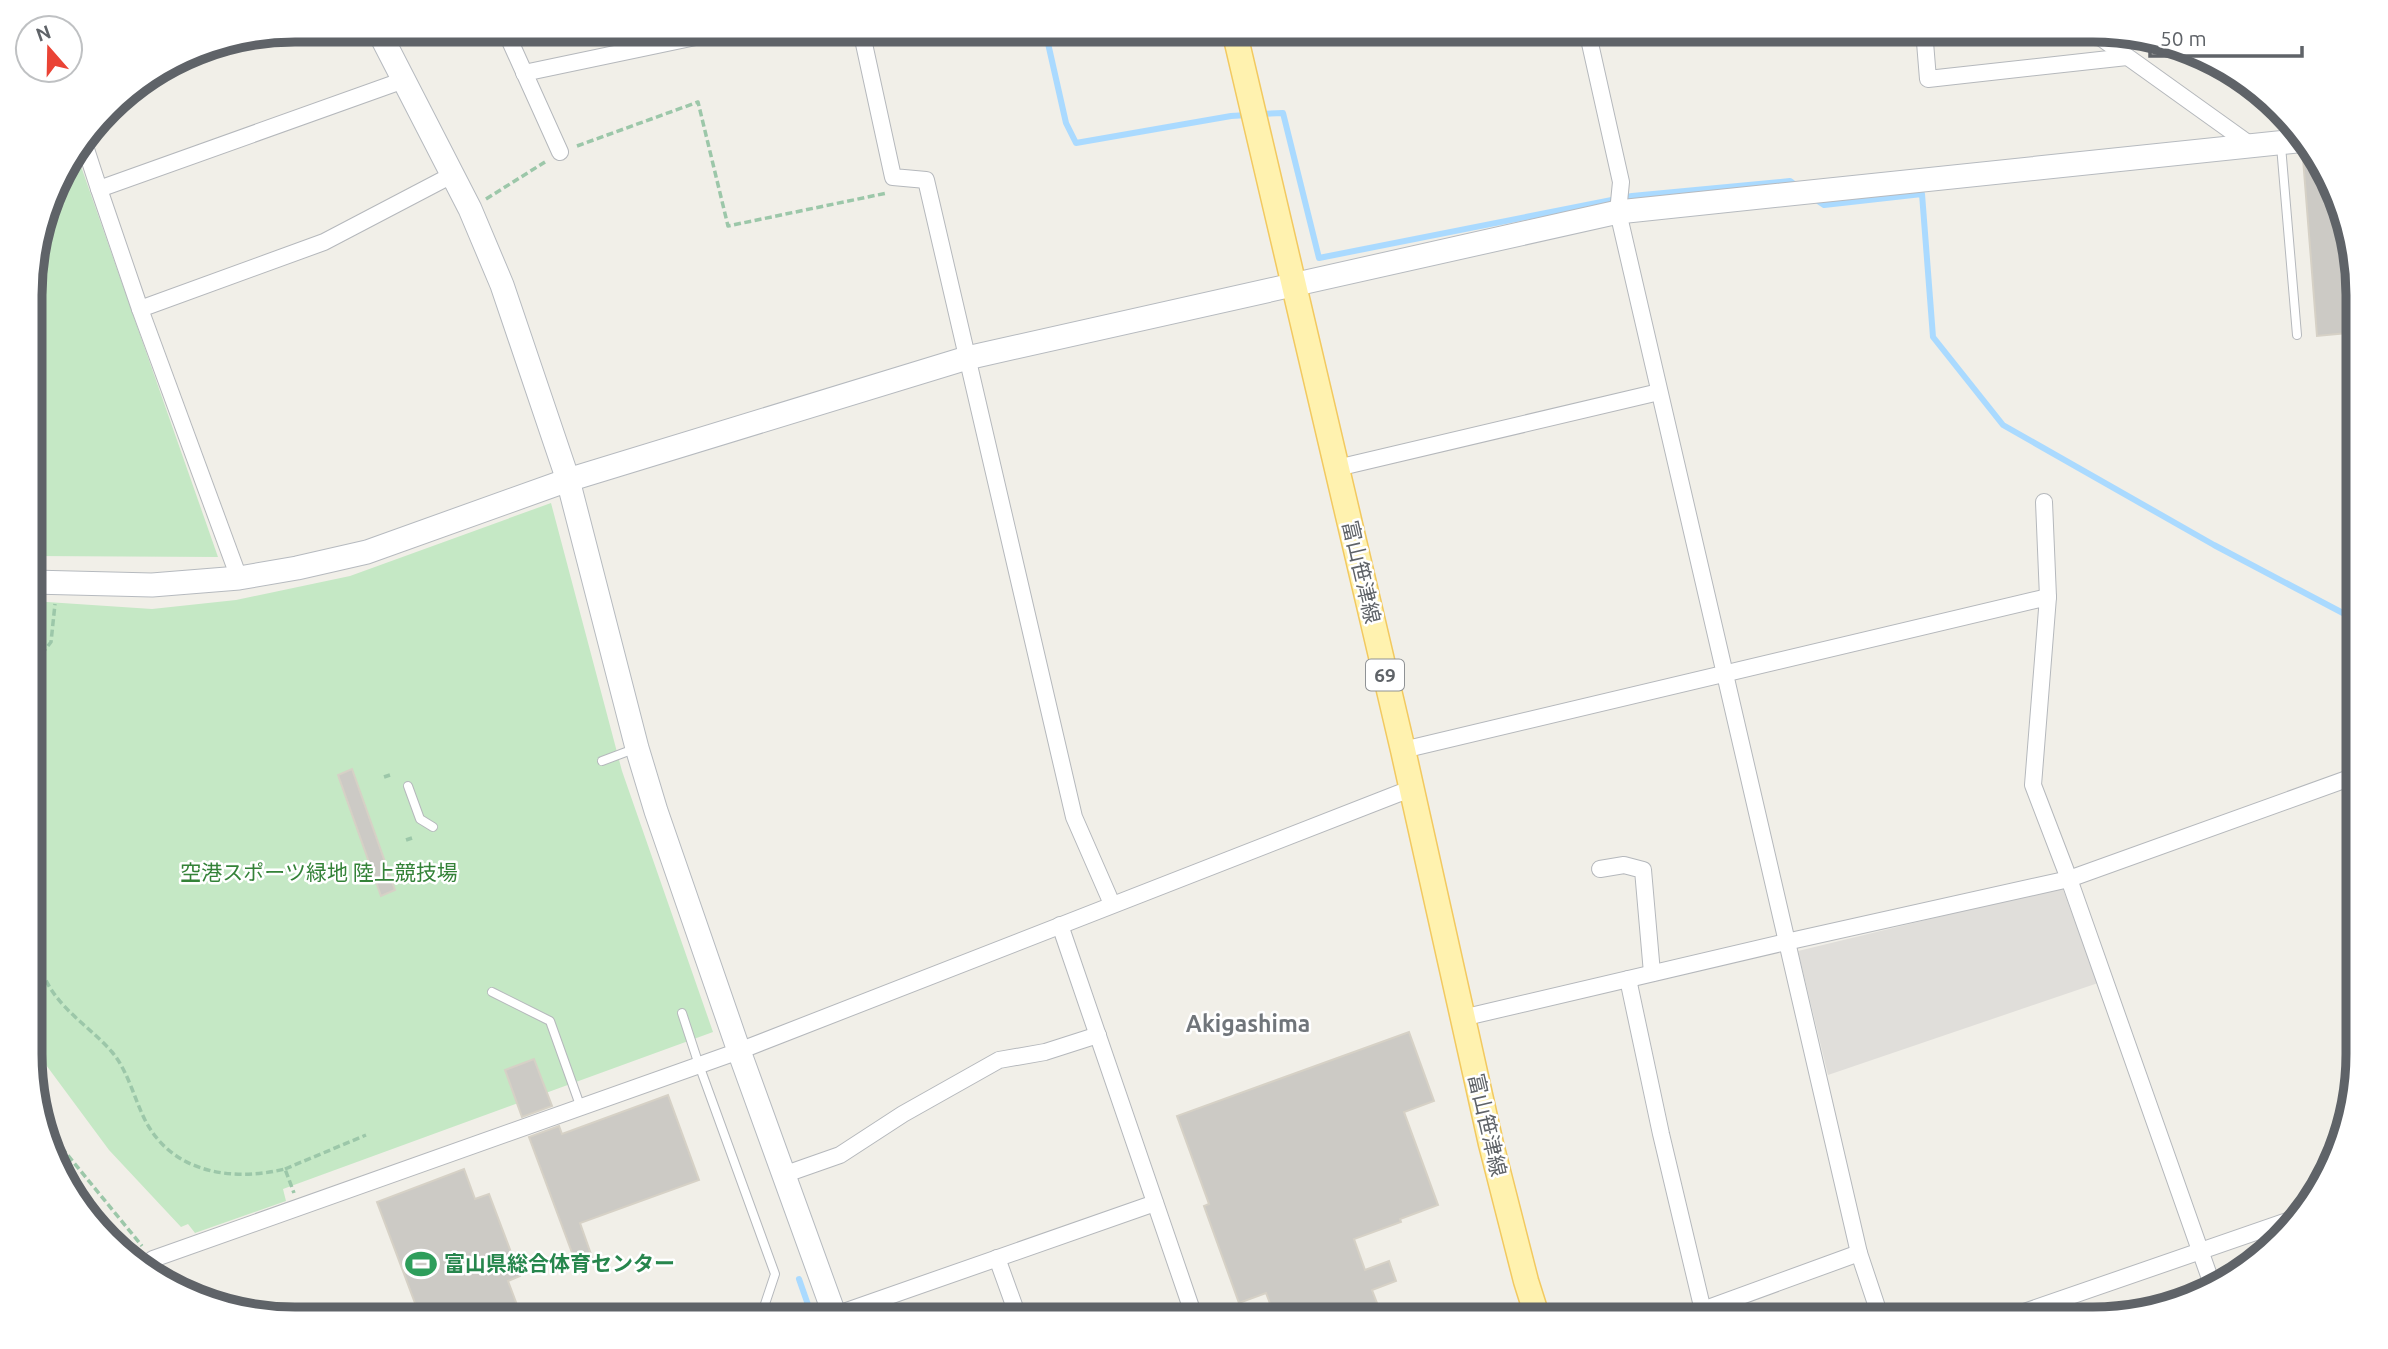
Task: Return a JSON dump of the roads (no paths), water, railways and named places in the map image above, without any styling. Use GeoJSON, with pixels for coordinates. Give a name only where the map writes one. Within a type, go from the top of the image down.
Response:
{"type":"FeatureCollection","features":[{"type":"Feature","properties":{"kind":"main road","name":"富山笹津線"},"geometry":{"type":"LineString","coordinates":[[1237,42],[1403,751],[1494,1156],[1534,1307]]}},
{"type":"Feature","properties":{"kind":"street"},"geometry":{"type":"LineString","coordinates":[[384,42],[470,209],[502,285],[568,480],[637,748],[656,811],[831,1307]]}},
{"type":"Feature","properties":{"kind":"street"},"geometry":{"type":"LineString","coordinates":[[510,42],[560,152]]}},
{"type":"Feature","properties":{"kind":"street"},"geometry":{"type":"LineString","coordinates":[[524,73],[672,42]]}},
{"type":"Feature","properties":{"kind":"street"},"geometry":{"type":"LineString","coordinates":[[864,42],[893,177],[926,180],[1074,817],[1111,904]]}},
{"type":"Feature","properties":{"kind":"street"},"geometry":{"type":"LineString","coordinates":[[1590,42],[1621,181],[1618,212],[1859,1254],[1877,1307]]}},
{"type":"Feature","properties":{"kind":"street"},"geometry":{"type":"LineString","coordinates":[[1925,42],[1928,79],[2127,57]]}},
{"type":"Feature","properties":{"kind":"street"},"geometry":{"type":"LineString","coordinates":[[2108,43],[2252,146]]}},
{"type":"Feature","properties":{"kind":"street"},"geometry":{"type":"LineString","coordinates":[[99,189],[404,80]]}},
{"type":"Feature","properties":{"kind":"street"},"geometry":{"type":"LineString","coordinates":[[42,582],[152,585],[239,578],[367,552],[568,480],[967,358],[1618,212],[2294,141]]}},
{"type":"Feature","properties":{"kind":"street"},"geometry":{"type":"LineString","coordinates":[[87,151],[139,309],[239,578]]}},
{"type":"Feature","properties":{"kind":"street"},"geometry":{"type":"LineString","coordinates":[[139,309],[324,242],[452,175]]}},
{"type":"Feature","properties":{"kind":"street"},"geometry":{"type":"LineString","coordinates":[[1337,468],[1659,392]]}},
{"type":"Feature","properties":{"kind":"street"},"geometry":{"type":"LineString","coordinates":[[2044,502],[2048,597],[2033,785],[2069,879],[2210,1278]]}},
{"type":"Feature","properties":{"kind":"street"},"geometry":{"type":"LineString","coordinates":[[1403,751],[2048,597]]}},
{"type":"Feature","properties":{"kind":"street"},"geometry":{"type":"LineString","coordinates":[[1462,1018],[2069,879],[2346,779]]}},
{"type":"Feature","properties":{"kind":"street"},"geometry":{"type":"LineString","coordinates":[[153,1259],[349,1195],[739,1051],[1410,789]]}},
{"type":"Feature","properties":{"kind":"street"},"geometry":{"type":"LineString","coordinates":[[1600,869],[1624,865],[1643,870],[1652,973]]}},
{"type":"Feature","properties":{"kind":"street"},"geometry":{"type":"LineString","coordinates":[[1060,925],[1191,1307]]}},
{"type":"Feature","properties":{"kind":"street"},"geometry":{"type":"LineString","coordinates":[[1628,979],[1702,1307]]}},
{"type":"Feature","properties":{"kind":"street"},"geometry":{"type":"LineString","coordinates":[[783,1175],[840,1155],[903,1114],[999,1060],[1045,1052],[1098,1035]]}},
{"type":"Feature","properties":{"kind":"street"},"geometry":{"type":"LineString","coordinates":[[862,1307],[1155,1203]]}},
{"type":"Feature","properties":{"kind":"street"},"geometry":{"type":"LineString","coordinates":[[2039,1307],[2281,1223]]}},
{"type":"Feature","properties":{"kind":"street"},"geometry":{"type":"LineString","coordinates":[[1724,1307],[1859,1254]]}},
{"type":"Feature","properties":{"kind":"street"},"geometry":{"type":"LineString","coordinates":[[997,1258],[1015,1307]]}},
{"type":"Feature","properties":{"kind":"lane"},"geometry":{"type":"LineString","coordinates":[[2280,143],[2297,335]]}},
{"type":"Feature","properties":{"kind":"lane"},"geometry":{"type":"LineString","coordinates":[[603,761],[637,748]]}},
{"type":"Feature","properties":{"kind":"lane"},"geometry":{"type":"LineString","coordinates":[[408,786],[420,820],[433,827]]}},
{"type":"Feature","properties":{"kind":"lane"},"geometry":{"type":"LineString","coordinates":[[492,992],[550,1021],[581,1108]]}},
{"type":"Feature","properties":{"kind":"lane"},"geometry":{"type":"LineString","coordinates":[[682,1013],[775,1274],[764,1307]]}},
{"type":"Feature","properties":{"kind":"waterway"},"geometry":{"type":"LineString","coordinates":[[1048,42],[1066,123],[1076,143],[1248,115]]}},
{"type":"Feature","properties":{"kind":"waterway"},"geometry":{"type":"LineString","coordinates":[[1259,114],[1283,113],[1319,258],[1632,196],[1790,181],[1798,187]]}},
{"type":"Feature","properties":{"kind":"waterway"},"geometry":{"type":"LineString","coordinates":[[1815,199],[1824,205],[1922,194],[1933,337],[2003,425],[2214,545],[2346,615]]}},
{"type":"Feature","properties":{"kind":"waterway"},"geometry":{"type":"LineString","coordinates":[[799,1279],[809,1307]]}},
{"type":"Feature","properties":{"kind":"place","name":"富山県総合体育センター"},"geometry":{"type":"Point","coordinates":[421,1264]}},
{"type":"Feature","properties":{"kind":"district","name":"Akigashima"},"geometry":{"type":"Point","coordinates":[1248,1024]}},
{"type":"Feature","properties":{"kind":"park label","name":"空港スポーツ緑地 陸上競技場"},"geometry":{"type":"Point","coordinates":[319,873]}}]}
